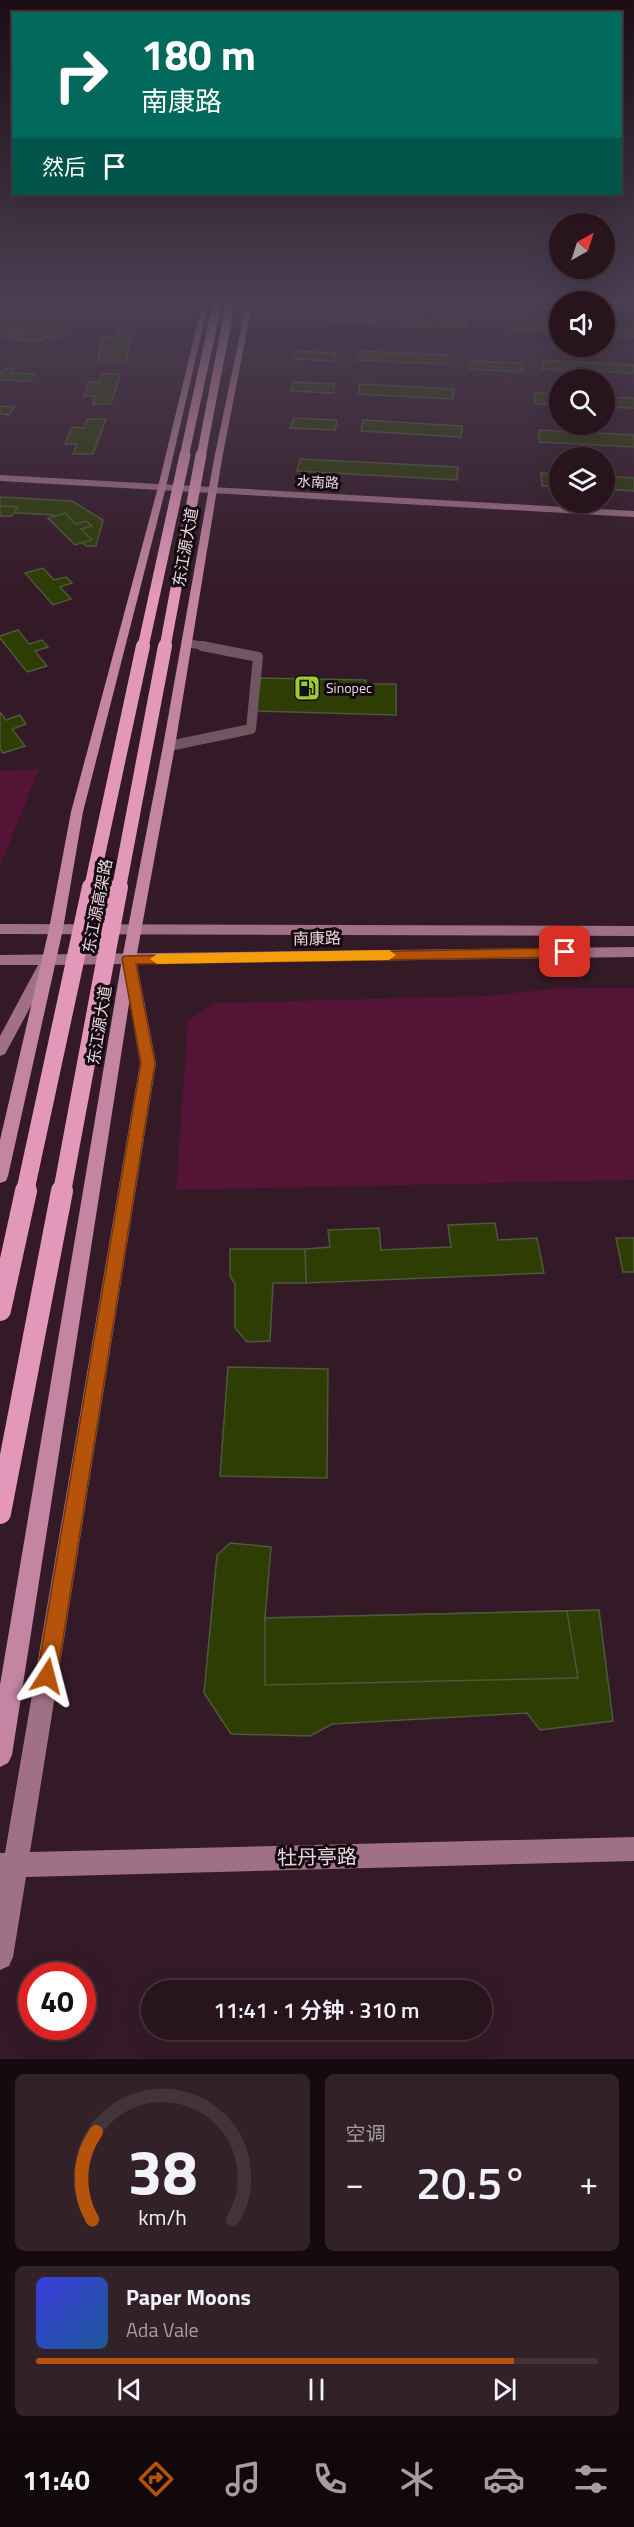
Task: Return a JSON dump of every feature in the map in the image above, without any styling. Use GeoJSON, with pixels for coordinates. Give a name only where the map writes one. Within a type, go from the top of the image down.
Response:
{"type":"FeatureCollection","features":[{"type":"Feature","properties":{"kind":"highway","name":"东江源高架路"},"geometry":{"type":"LineString","coordinates":[[0,1310],[196,401]]}},
{"type":"Feature","properties":{"kind":"highway","name":"东江源高架路"},"geometry":{"type":"LineString","coordinates":[[0,1513],[212,401]]}},
{"type":"Feature","properties":{"kind":"main road"},"geometry":{"type":"LineString","coordinates":[[0,1176],[56,929],[77,812],[182,401]]}},
{"type":"Feature","properties":{"kind":"main road","name":"东江源大道"},"geometry":{"type":"LineString","coordinates":[[0,1755],[134,929],[230,401]]}},
{"type":"Feature","properties":{"kind":"street","name":"水南路"},"geometry":{"type":"LineString","coordinates":[[0,478],[634,514]]}},
{"type":"Feature","properties":{"kind":"street","name":"南康路"},"geometry":{"type":"LineString","coordinates":[[0,929],[634,931]]}},
{"type":"Feature","properties":{"kind":"street","name":"南康路"},"geometry":{"type":"LineString","coordinates":[[0,960],[634,951]]}},
{"type":"Feature","properties":{"kind":"street"},"geometry":{"type":"LineString","coordinates":[[0,1957],[8,1865],[148,1063],[129,959]]}},
{"type":"Feature","properties":{"kind":"street"},"geometry":{"type":"LineString","coordinates":[[0,1050],[48,960]]}},
{"type":"Feature","properties":{"kind":"street","name":"牡丹亭路"},"geometry":{"type":"LineString","coordinates":[[8,1865],[634,1849]]}},
{"type":"Feature","properties":{"kind":"lane"},"geometry":{"type":"LineString","coordinates":[[169,746],[251,729],[258,657],[187,643]]}},
{"type":"Feature","properties":{"kind":"shaded area"},"geometry":{"type":"Polygon","coordinates":[[[39,769],[0,866],[0,771],[39,769]]]}},
{"type":"Feature","properties":{"kind":"shaded area"},"geometry":{"type":"Polygon","coordinates":[[[564,988],[634,988],[634,1180],[176,1190],[188,1020],[215,1003],[483,996],[564,988]]]}},
{"type":"Feature","properties":{"kind":"building"},"geometry":{"type":"Polygon","coordinates":[[[94,401],[112,401],[111,404],[93,404],[94,401]]]}},
{"type":"Feature","properties":{"kind":"building"},"geometry":{"type":"Polygon","coordinates":[[[535,401],[549,401],[549,405],[535,404],[535,401]]]}},
{"type":"Feature","properties":{"kind":"building"},"geometry":{"type":"Polygon","coordinates":[[[615,401],[634,401],[634,408],[615,407],[615,401]]]}},
{"type":"Feature","properties":{"kind":"building"},"geometry":{"type":"Polygon","coordinates":[[[0,406],[14,407],[9,415],[0,414],[0,406]]]}},
{"type":"Feature","properties":{"kind":"building"},"geometry":{"type":"Polygon","coordinates":[[[294,418],[337,420],[335,430],[290,428],[294,418]]]}},
{"type":"Feature","properties":{"kind":"building"},"geometry":{"type":"Polygon","coordinates":[[[87,419],[106,419],[93,454],[73,454],[77,444],[65,444],[72,427],[84,428],[87,419]]]}},
{"type":"Feature","properties":{"kind":"building"},"geometry":{"type":"Polygon","coordinates":[[[363,420],[462,426],[461,437],[361,431],[363,420]]]}},
{"type":"Feature","properties":{"kind":"building"},"geometry":{"type":"Polygon","coordinates":[[[539,430],[549,431],[549,435],[634,435],[634,447],[539,442],[539,430]]]}},
{"type":"Feature","properties":{"kind":"building"},"geometry":{"type":"Polygon","coordinates":[[[301,459],[458,467],[457,480],[297,471],[301,459]]]}},
{"type":"Feature","properties":{"kind":"building"},"geometry":{"type":"Polygon","coordinates":[[[541,473],[549,473],[549,486],[542,486],[541,473]]]}},
{"type":"Feature","properties":{"kind":"building"},"geometry":{"type":"Polygon","coordinates":[[[615,477],[634,478],[634,491],[615,490],[615,477]]]}},
{"type":"Feature","properties":{"kind":"building"},"geometry":{"type":"Polygon","coordinates":[[[0,497],[72,501],[103,520],[96,546],[86,546],[53,515],[0,512],[0,497]]]}},
{"type":"Feature","properties":{"kind":"building"},"geometry":{"type":"Polygon","coordinates":[[[0,506],[18,507],[12,516],[0,516],[0,506]]]}},
{"type":"Feature","properties":{"kind":"building"},"geometry":{"type":"Polygon","coordinates":[[[65,513],[75,524],[86,521],[92,526],[81,529],[92,540],[75,545],[48,518],[65,513]]]}},
{"type":"Feature","properties":{"kind":"building"},"geometry":{"type":"Polygon","coordinates":[[[43,568],[54,580],[66,577],[72,583],[60,587],[71,599],[53,605],[25,573],[43,568]]]}},
{"type":"Feature","properties":{"kind":"building"},"geometry":{"type":"Polygon","coordinates":[[[18,630],[29,644],[42,640],[48,647],[35,651],[47,666],[27,672],[0,638],[0,636],[18,630]]]}},
{"type":"Feature","properties":{"kind":"building"},"geometry":{"type":"Polygon","coordinates":[[[259,678],[366,680],[365,684],[396,684],[396,715],[255,711],[259,678]]]}},
{"type":"Feature","properties":{"kind":"building"},"geometry":{"type":"Polygon","coordinates":[[[0,712],[6,720],[20,715],[26,724],[12,729],[25,746],[3,753],[0,749],[0,712]]]}},
{"type":"Feature","properties":{"kind":"building"},"geometry":{"type":"Polygon","coordinates":[[[495,1223],[498,1240],[537,1238],[544,1273],[306,1283],[305,1249],[330,1247],[328,1230],[379,1228],[381,1250],[451,1247],[448,1225],[495,1223]]]}},
{"type":"Feature","properties":{"kind":"building"},"geometry":{"type":"Polygon","coordinates":[[[616,1238],[634,1238],[634,1272],[623,1272],[616,1238]]]}},
{"type":"Feature","properties":{"kind":"building"},"geometry":{"type":"Polygon","coordinates":[[[230,1249],[305,1249],[306,1283],[273,1283],[270,1341],[247,1342],[235,1328],[235,1284],[230,1276],[230,1249]]]}},
{"type":"Feature","properties":{"kind":"building"},"geometry":{"type":"Polygon","coordinates":[[[228,1367],[328,1369],[327,1478],[220,1476],[228,1367]]]}},
{"type":"Feature","properties":{"kind":"building"},"geometry":{"type":"Polygon","coordinates":[[[230,1543],[271,1547],[265,1618],[599,1610],[613,1721],[540,1730],[527,1713],[332,1724],[310,1736],[231,1734],[204,1693],[217,1555],[230,1543]]]}},
{"type":"Feature","properties":{"kind":"building"},"geometry":{"type":"Polygon","coordinates":[[[567,1611],[578,1678],[265,1685],[265,1618],[567,1611]]]}},
{"type":"Feature","properties":{"kind":"slow traffic"},"geometry":{"type":"LineString","coordinates":[[157,959],[389,955]]}},
{"type":"Feature","properties":{"kind":"place","name":"Sinopec"},"geometry":{"type":"Point","coordinates":[307,688]}},
{"type":"Feature","properties":{"kind":"route"},"geometry":{"type":"LineString","coordinates":[[47,1676],[148,1063],[129,959],[565,952]]}}]}
